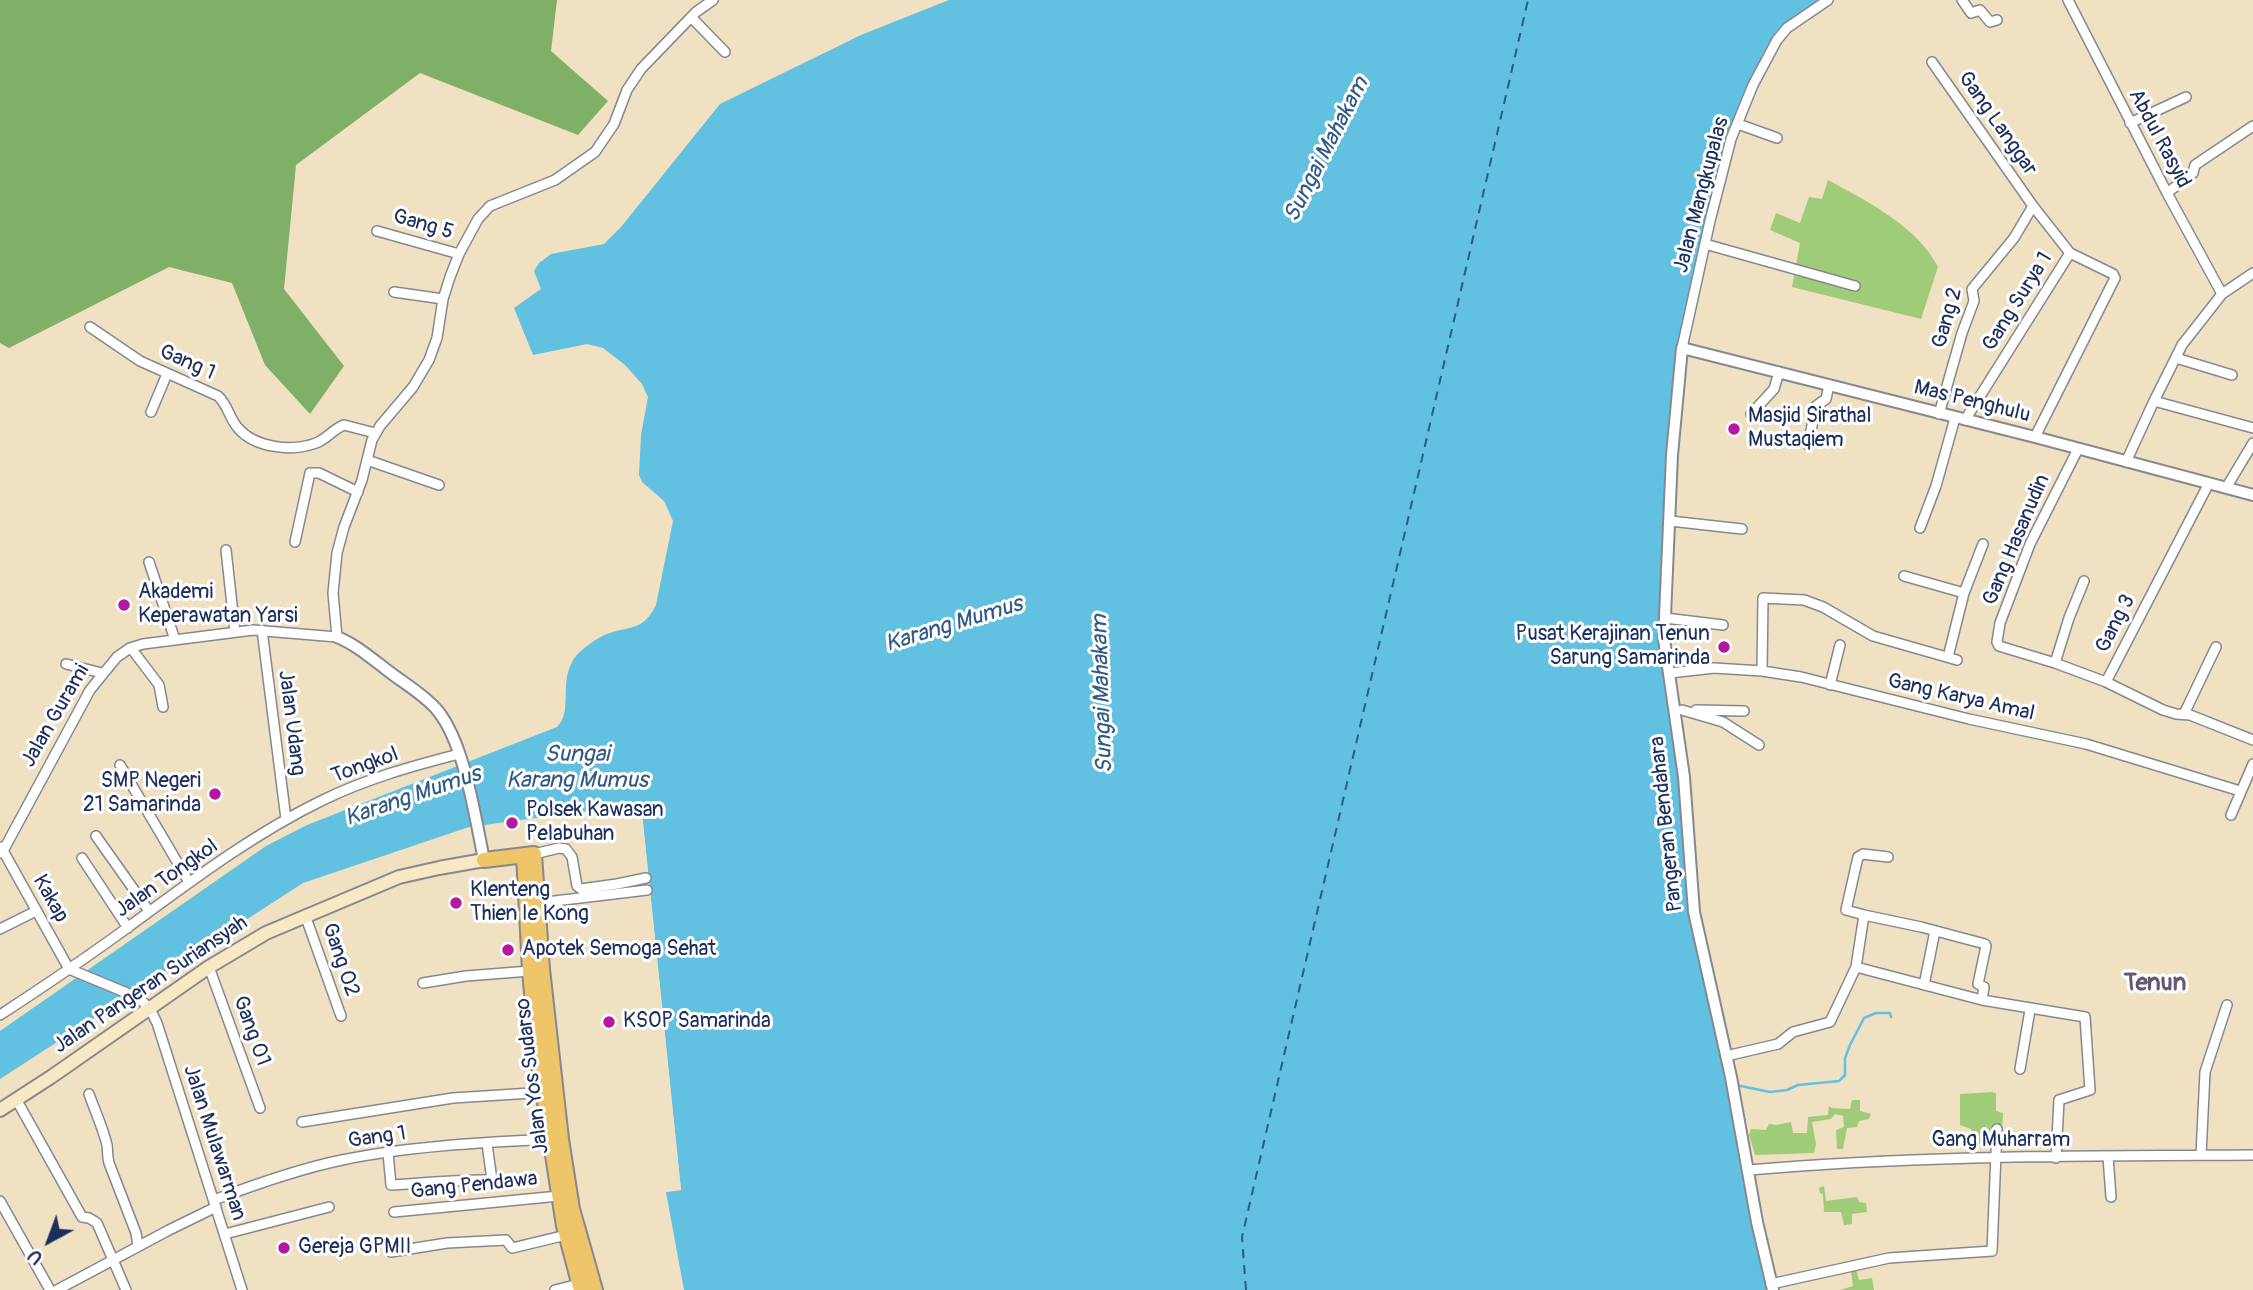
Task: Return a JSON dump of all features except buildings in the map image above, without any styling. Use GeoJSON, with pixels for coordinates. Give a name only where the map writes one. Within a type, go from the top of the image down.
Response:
{"type":"FeatureCollection","features":[{"type":"Feature","properties":{"kind":"highway","name":"Jalan Pangeran Suriansyah"},"geometry":{"type":"LineString","coordinates":[[484,860],[529,854]]}},
{"type":"Feature","properties":{"kind":"highway","name":"Jalan Yos Sudarso"},"geometry":{"type":"LineString","coordinates":[[529,854],[538,903],[549,1092]]}},
{"type":"Feature","properties":{"kind":"highway","name":"Jalan Yos Sudarso"},"geometry":{"type":"LineString","coordinates":[[529,854],[530,971],[549,1092],[559,1196],[580,1287]]}},
{"type":"Feature","properties":{"kind":"highway","name":"Jalan Yos Sudarso"},"geometry":{"type":"LineString","coordinates":[[555,1139],[574,1220],[595,1290]]}},
{"type":"Feature","properties":{"kind":"main road","name":"Jalan Pangeran Suriansyah"},"geometry":{"type":"LineString","coordinates":[[0,1110],[247,943],[305,915],[399,877],[484,860]]}},
{"type":"Feature","properties":{"kind":"street"},"geometry":{"type":"LineString","coordinates":[[337,638],[333,593],[336,562],[344,527],[358,492],[375,433],[412,387],[429,360],[437,338],[443,299],[459,254],[481,216],[490,206],[555,180],[595,152],[614,124],[627,90],[641,69],[691,17],[713,0]]}},
{"type":"Feature","properties":{"kind":"street","name":"Jalan Mangkupalas"},"geometry":{"type":"LineString","coordinates":[[1682,348],[1731,139],[1753,85],[1777,40],[1794,21],[1828,0]]}},
{"type":"Feature","properties":{"kind":"street"},"geometry":{"type":"LineString","coordinates":[[1962,0],[1971,13],[1980,10],[1990,22],[1997,20]]}},
{"type":"Feature","properties":{"kind":"street","name":"Abdul Rasyid"},"geometry":{"type":"LineString","coordinates":[[2068,0],[2130,123],[2222,294]]}},
{"type":"Feature","properties":{"kind":"street"},"geometry":{"type":"LineString","coordinates":[[691,17],[724,52]]}},
{"type":"Feature","properties":{"kind":"street","name":"Gang Langgar"},"geometry":{"type":"LineString","coordinates":[[1932,62],[2033,206]]}},
{"type":"Feature","properties":{"kind":"street"},"geometry":{"type":"LineString","coordinates":[[2130,123],[2186,97]]}},
{"type":"Feature","properties":{"kind":"street"},"geometry":{"type":"LineString","coordinates":[[1738,124],[1777,138]]}},
{"type":"Feature","properties":{"kind":"street"},"geometry":{"type":"LineString","coordinates":[[2167,193],[2193,173],[2195,165],[2253,126]]}},
{"type":"Feature","properties":{"kind":"street","name":"Gang Surya 1"},"geometry":{"type":"LineString","coordinates":[[1920,528],[1960,419],[2070,253],[2033,206]]}},
{"type":"Feature","properties":{"kind":"street","name":"Gang 2"},"geometry":{"type":"LineString","coordinates":[[1939,414],[1974,301],[1972,289],[2014,238],[2033,206]]}},
{"type":"Feature","properties":{"kind":"street","name":"Gang 5"},"geometry":{"type":"LineString","coordinates":[[377,231],[459,254]]}},
{"type":"Feature","properties":{"kind":"street"},"geometry":{"type":"LineString","coordinates":[[1705,244],[1855,286]]}},
{"type":"Feature","properties":{"kind":"street"},"geometry":{"type":"LineString","coordinates":[[2035,437],[2115,278],[2113,274],[2070,253]]}},
{"type":"Feature","properties":{"kind":"street"},"geometry":{"type":"LineString","coordinates":[[2126,462],[2182,345],[2222,294],[2253,273]]}},
{"type":"Feature","properties":{"kind":"street"},"geometry":{"type":"LineString","coordinates":[[394,292],[443,299]]}},
{"type":"Feature","properties":{"kind":"street","name":"Gang 1"},"geometry":{"type":"LineString","coordinates":[[90,327],[127,353],[218,396],[228,407],[240,431],[258,443],[283,446],[313,444],[344,425],[375,433]]}},
{"type":"Feature","properties":{"kind":"street","name":"Mas Penghulu"},"geometry":{"type":"LineString","coordinates":[[1682,348],[1828,391],[2035,437],[2253,495]]}},
{"type":"Feature","properties":{"kind":"street","name":"Pangeran Bendahara"},"geometry":{"type":"LineString","coordinates":[[1682,348],[1672,455],[1664,639],[1678,710],[1694,912],[1731,1077],[1757,1222],[1772,1287]]}},
{"type":"Feature","properties":{"kind":"street"},"geometry":{"type":"LineString","coordinates":[[2176,358],[2232,375]]}},
{"type":"Feature","properties":{"kind":"street"},"geometry":{"type":"LineString","coordinates":[[151,412],[167,374]]}},
{"type":"Feature","properties":{"kind":"street"},"geometry":{"type":"LineString","coordinates":[[1751,414],[1769,394],[1777,377]]}},
{"type":"Feature","properties":{"kind":"street"},"geometry":{"type":"LineString","coordinates":[[1808,445],[1815,406],[1824,401],[1828,391]]}},
{"type":"Feature","properties":{"kind":"street"},"geometry":{"type":"LineString","coordinates":[[2154,401],[2253,428]]}},
{"type":"Feature","properties":{"kind":"street"},"geometry":{"type":"LineString","coordinates":[[2226,488],[2253,443]]}},
{"type":"Feature","properties":{"kind":"street","name":"Gang Hasanudin"},"geometry":{"type":"LineString","coordinates":[[1999,646],[1997,638],[2000,623],[2031,544],[2078,449]]}},
{"type":"Feature","properties":{"kind":"street"},"geometry":{"type":"LineString","coordinates":[[367,460],[439,485]]}},
{"type":"Feature","properties":{"kind":"street"},"geometry":{"type":"LineString","coordinates":[[295,542],[310,473],[319,473],[358,492]]}},
{"type":"Feature","properties":{"kind":"street","name":"Gang 3"},"geometry":{"type":"LineString","coordinates":[[1999,646],[2106,682],[2209,483]]}},
{"type":"Feature","properties":{"kind":"street"},"geometry":{"type":"LineString","coordinates":[[1671,521],[1742,529]]}},
{"type":"Feature","properties":{"kind":"street"},"geometry":{"type":"LineString","coordinates":[[1762,671],[1763,598],[1804,600],[1823,607],[1874,636],[1952,659],[1964,593],[1983,544]]}},
{"type":"Feature","properties":{"kind":"street"},"geometry":{"type":"LineString","coordinates":[[226,550],[235,632]]}},
{"type":"Feature","properties":{"kind":"street"},"geometry":{"type":"LineString","coordinates":[[149,562],[175,640]]}},
{"type":"Feature","properties":{"kind":"street"},"geometry":{"type":"LineString","coordinates":[[1904,576],[1964,593]]}},
{"type":"Feature","properties":{"kind":"street"},"geometry":{"type":"LineString","coordinates":[[2055,663],[2084,581]]}},
{"type":"Feature","properties":{"kind":"street"},"geometry":{"type":"LineString","coordinates":[[1665,618],[1723,625]]}},
{"type":"Feature","properties":{"kind":"street","name":"Jalan Gurami"},"geometry":{"type":"LineString","coordinates":[[1,850],[72,719],[102,673],[117,657],[131,648],[151,643],[262,630],[337,638],[358,649],[430,703],[448,726],[460,759],[484,860]]}},
{"type":"Feature","properties":{"kind":"street","name":"Jalan Udang"},"geometry":{"type":"LineString","coordinates":[[262,630],[286,820]]}},
{"type":"Feature","properties":{"kind":"street"},"geometry":{"type":"LineString","coordinates":[[1830,685],[1840,645]]}},
{"type":"Feature","properties":{"kind":"street"},"geometry":{"type":"LineString","coordinates":[[131,648],[159,685],[163,707]]}},
{"type":"Feature","properties":{"kind":"street"},"geometry":{"type":"LineString","coordinates":[[2184,714],[2216,648]]}},
{"type":"Feature","properties":{"kind":"street"},"geometry":{"type":"LineString","coordinates":[[66,664],[102,673]]}},
{"type":"Feature","properties":{"kind":"street","name":"Gang Karya Amal"},"geometry":{"type":"LineString","coordinates":[[1670,673],[1714,668],[1801,677],[1969,719],[2086,744],[2240,791]]}},
{"type":"Feature","properties":{"kind":"street"},"geometry":{"type":"LineString","coordinates":[[2106,682],[2163,710],[2184,714],[2253,740]]}},
{"type":"Feature","properties":{"kind":"street"},"geometry":{"type":"LineString","coordinates":[[1678,710],[1744,711]]}},
{"type":"Feature","properties":{"kind":"street"},"geometry":{"type":"LineString","coordinates":[[1678,710],[1723,722],[1759,746]]}},
{"type":"Feature","properties":{"kind":"street","name":"Tongkol"},"geometry":{"type":"LineString","coordinates":[[286,820],[354,787],[425,762],[460,759]]}},
{"type":"Feature","properties":{"kind":"street"},"geometry":{"type":"LineString","coordinates":[[2231,815],[2253,764]]}},
{"type":"Feature","properties":{"kind":"street"},"geometry":{"type":"LineString","coordinates":[[120,765],[190,882]]}},
{"type":"Feature","properties":{"kind":"street","name":"Jalan Tongkol"},"geometry":{"type":"LineString","coordinates":[[0,1015],[72,971],[190,882],[286,820]]}},
{"type":"Feature","properties":{"kind":"street"},"geometry":{"type":"LineString","coordinates":[[96,836],[149,911]]}},
{"type":"Feature","properties":{"kind":"street"},"geometry":{"type":"LineString","coordinates":[[529,854],[566,849],[572,857],[577,886],[581,889],[646,878]]}},
{"type":"Feature","properties":{"kind":"street","name":"Kakap"},"geometry":{"type":"LineString","coordinates":[[1,850],[72,971]]}},
{"type":"Feature","properties":{"kind":"street"},"geometry":{"type":"LineString","coordinates":[[1888,858],[1863,854],[1858,857],[1846,910],[1986,945],[1978,984],[1984,987],[1982,1000]]}},
{"type":"Feature","properties":{"kind":"street"},"geometry":{"type":"LineString","coordinates":[[82,858],[128,928]]}},
{"type":"Feature","properties":{"kind":"street"},"geometry":{"type":"LineString","coordinates":[[538,903],[647,890]]}},
{"type":"Feature","properties":{"kind":"street"},"geometry":{"type":"LineString","coordinates":[[0,929],[36,911]]}},
{"type":"Feature","properties":{"kind":"street","name":"Gang 02"},"geometry":{"type":"LineString","coordinates":[[305,915],[341,1016]]}},
{"type":"Feature","properties":{"kind":"street"},"geometry":{"type":"LineString","coordinates":[[1726,1056],[1778,1044],[1793,1032],[1828,1024],[1856,967],[1864,915]]}},
{"type":"Feature","properties":{"kind":"street"},"geometry":{"type":"LineString","coordinates":[[1924,985],[1935,931]]}},
{"type":"Feature","properties":{"kind":"street","name":"Gang 01"},"geometry":{"type":"LineString","coordinates":[[209,967],[260,1108]]}},
{"type":"Feature","properties":{"kind":"street"},"geometry":{"type":"LineString","coordinates":[[1856,967],[1982,1000],[2085,1017],[2090,1090],[2059,1100],[2056,1158]]}},
{"type":"Feature","properties":{"kind":"street"},"geometry":{"type":"LineString","coordinates":[[72,971],[139,999],[150,1009]]}},
{"type":"Feature","properties":{"kind":"street"},"geometry":{"type":"LineString","coordinates":[[423,983],[466,976],[530,971]]}},
{"type":"Feature","properties":{"kind":"street"},"geometry":{"type":"LineString","coordinates":[[2201,1155],[2205,1072],[2227,1005]]}},
{"type":"Feature","properties":{"kind":"street","name":"Jalan Mulawarman"},"geometry":{"type":"LineString","coordinates":[[150,1009],[171,1066],[242,1290]]}},
{"type":"Feature","properties":{"kind":"street"},"geometry":{"type":"LineString","coordinates":[[2020,1069],[2030,1010]]}},
{"type":"Feature","properties":{"kind":"street"},"geometry":{"type":"LineString","coordinates":[[302,1122],[441,1100],[549,1092]]}},
{"type":"Feature","properties":{"kind":"street"},"geometry":{"type":"LineString","coordinates":[[89,1094],[103,1130],[109,1163],[136,1233],[138,1246]]}},
{"type":"Feature","properties":{"kind":"street"},"geometry":{"type":"LineString","coordinates":[[16,1100],[82,1217],[97,1223],[126,1290]]}},
{"type":"Feature","properties":{"kind":"street"},"geometry":{"type":"LineString","coordinates":[[1772,1287],[1899,1256],[1993,1250],[1997,1129]]}},
{"type":"Feature","properties":{"kind":"street","name":"Gang 1"},"geometry":{"type":"LineString","coordinates":[[57,1290],[215,1203],[294,1173],[342,1160],[388,1153],[555,1139]]}},
{"type":"Feature","properties":{"kind":"street"},"geometry":{"type":"LineString","coordinates":[[388,1153],[391,1185],[465,1179],[492,1180],[487,1144]]}},
{"type":"Feature","properties":{"kind":"street","name":"Gang Muharram"},"geometry":{"type":"LineString","coordinates":[[1749,1170],[1835,1162],[1994,1157],[2253,1155]]}},
{"type":"Feature","properties":{"kind":"street"},"geometry":{"type":"LineString","coordinates":[[2108,1157],[2111,1198]]}},
{"type":"Feature","properties":{"kind":"street","name":"Gang Pendawa"},"geometry":{"type":"LineString","coordinates":[[394,1212],[559,1196]]}},
{"type":"Feature","properties":{"kind":"street"},"geometry":{"type":"LineString","coordinates":[[0,1201],[50,1290]]}},
{"type":"Feature","properties":{"kind":"street"},"geometry":{"type":"LineString","coordinates":[[225,1234],[329,1207]]}},
{"type":"Feature","properties":{"kind":"street"},"geometry":{"type":"LineString","coordinates":[[391,1251],[506,1240],[512,1248],[566,1235]]}},
{"type":"Feature","properties":{"kind":"street"},"geometry":{"type":"LineString","coordinates":[[555,1290],[580,1287]]}},
{"type":"Feature","properties":{"kind":"green space"},"geometry":{"type":"Polygon","coordinates":[[[0,0],[557,0],[551,51],[608,101],[578,135],[420,73],[296,165],[284,289],[344,366],[310,414],[265,365],[232,283],[169,267],[9,348],[0,343],[0,0]]]}},
{"type":"Feature","properties":{"kind":"green space"},"geometry":{"type":"Polygon","coordinates":[[[1828,180],[1890,216],[1918,239],[1929,253],[1938,267],[1921,319],[1792,287],[1800,243],[1770,230],[1776,213],[1800,223],[1809,197],[1822,199],[1828,180]]]}},
{"type":"Feature","properties":{"kind":"green space"},"geometry":{"type":"Polygon","coordinates":[[[1996,1093],[1996,1111],[2003,1113],[2002,1135],[2012,1137],[2011,1143],[1971,1144],[1971,1129],[1960,1125],[1960,1094],[1996,1093]]]}},
{"type":"Feature","properties":{"kind":"green space"},"geometry":{"type":"Polygon","coordinates":[[[1852,1100],[1860,1100],[1860,1111],[1871,1114],[1869,1119],[1859,1121],[1857,1127],[1847,1128],[1843,1149],[1837,1149],[1836,1130],[1844,1127],[1843,1116],[1835,1114],[1831,1119],[1812,1122],[1816,1144],[1814,1153],[1755,1155],[1749,1135],[1751,1129],[1766,1130],[1769,1124],[1791,1122],[1793,1133],[1807,1133],[1808,1117],[1828,1115],[1829,1106],[1850,1109],[1852,1100]]]}},
{"type":"Feature","properties":{"kind":"green space"},"geometry":{"type":"Polygon","coordinates":[[[1824,1186],[1826,1201],[1857,1197],[1859,1202],[1866,1203],[1867,1212],[1852,1214],[1852,1224],[1844,1225],[1841,1212],[1824,1212],[1823,1194],[1819,1188],[1824,1186]]]}},
{"type":"Feature","properties":{"kind":"green space"},"geometry":{"type":"Polygon","coordinates":[[[1856,1268],[1859,1280],[1872,1278],[1874,1290],[1840,1290],[1853,1286],[1851,1270],[1856,1268]]]}},
{"type":"Feature","properties":{"kind":"water"},"geometry":{"type":"Polygon","coordinates":[[[949,0],[1824,0],[1776,32],[1733,128],[1688,305],[1662,643],[1680,764],[1691,912],[1771,1290],[684,1290],[666,1192],[681,1190],[642,813],[639,808],[618,807],[469,827],[303,883],[0,1079],[0,1031],[266,846],[307,825],[557,727],[564,713],[567,675],[576,656],[603,636],[641,624],[651,614],[656,605],[673,521],[664,501],[642,482],[639,475],[641,435],[648,397],[642,384],[625,365],[603,348],[587,344],[533,355],[514,308],[541,289],[534,271],[539,263],[551,254],[604,244],[621,227],[720,104],[861,35],[949,0]]]}},
{"type":"Feature","properties":{"kind":"pier"},"geometry":{"type":"Polygon","coordinates":[[[642,813],[681,1190],[666,1192],[665,1189],[677,1187],[638,814],[642,813]]]}},
{"type":"Feature","properties":{"kind":"waterway"},"geometry":{"type":"LineString","coordinates":[[1736,1085],[1770,1092],[1787,1090],[1798,1085],[1839,1081],[1845,1075],[1845,1058],[1864,1018],[1876,1013],[1890,1013],[1891,1017]]}},
{"type":"Feature","properties":{"kind":"ferry route"},"geometry":{"type":"LineString","coordinates":[[1246,1290],[1242,1237],[1528,0]]}},
{"type":"Feature","properties":{"kind":"place","name":"Masjid Sirathal Mustaqiem"},"geometry":{"type":"Point","coordinates":[1734,429]}},
{"type":"Feature","properties":{"kind":"place","name":"Akademi Keperawatan Yarsi"},"geometry":{"type":"Point","coordinates":[124,605]}},
{"type":"Feature","properties":{"kind":"place","name":"Pusat Kerajinan Tenun Sarung Samarinda"},"geometry":{"type":"Point","coordinates":[1724,647]}},
{"type":"Feature","properties":{"kind":"place","name":"SMP Negeri 21 Samarinda"},"geometry":{"type":"Point","coordinates":[215,794]}},
{"type":"Feature","properties":{"kind":"place","name":"Polsek Kawasan Pelabuhan"},"geometry":{"type":"Point","coordinates":[512,823]}},
{"type":"Feature","properties":{"kind":"place","name":"Klenteng Thien Ie Kong"},"geometry":{"type":"Point","coordinates":[456,903]}},
{"type":"Feature","properties":{"kind":"place","name":"Apotek Semoga Sehat"},"geometry":{"type":"Point","coordinates":[508,950]}},
{"type":"Feature","properties":{"kind":"place","name":"KSOP Samarinda"},"geometry":{"type":"Point","coordinates":[609,1022]}},
{"type":"Feature","properties":{"kind":"place","name":"Gereja GPMII"},"geometry":{"type":"Point","coordinates":[284,1248]}},
{"type":"Feature","properties":{"kind":"district","name":"Tenun"},"geometry":{"type":"Point","coordinates":[2155,984]}},
{"type":"Feature","properties":{"kind":"water label","name":"Sungai Mahakam"},"geometry":{"type":"Point","coordinates":[1327,150]}},
{"type":"Feature","properties":{"kind":"water label","name":"Karang Mumus"},"geometry":{"type":"Point","coordinates":[954,625]}},
{"type":"Feature","properties":{"kind":"water label","name":"Sungai Mahakam"},"geometry":{"type":"Point","coordinates":[1103,694]}},
{"type":"Feature","properties":{"kind":"water label","name":"Sungai Karang Mumus"},"geometry":{"type":"Point","coordinates":[577,768]}},
{"type":"Feature","properties":{"kind":"water label","name":"Karang Mumus"},"geometry":{"type":"Point","coordinates":[413,797]}}]}
